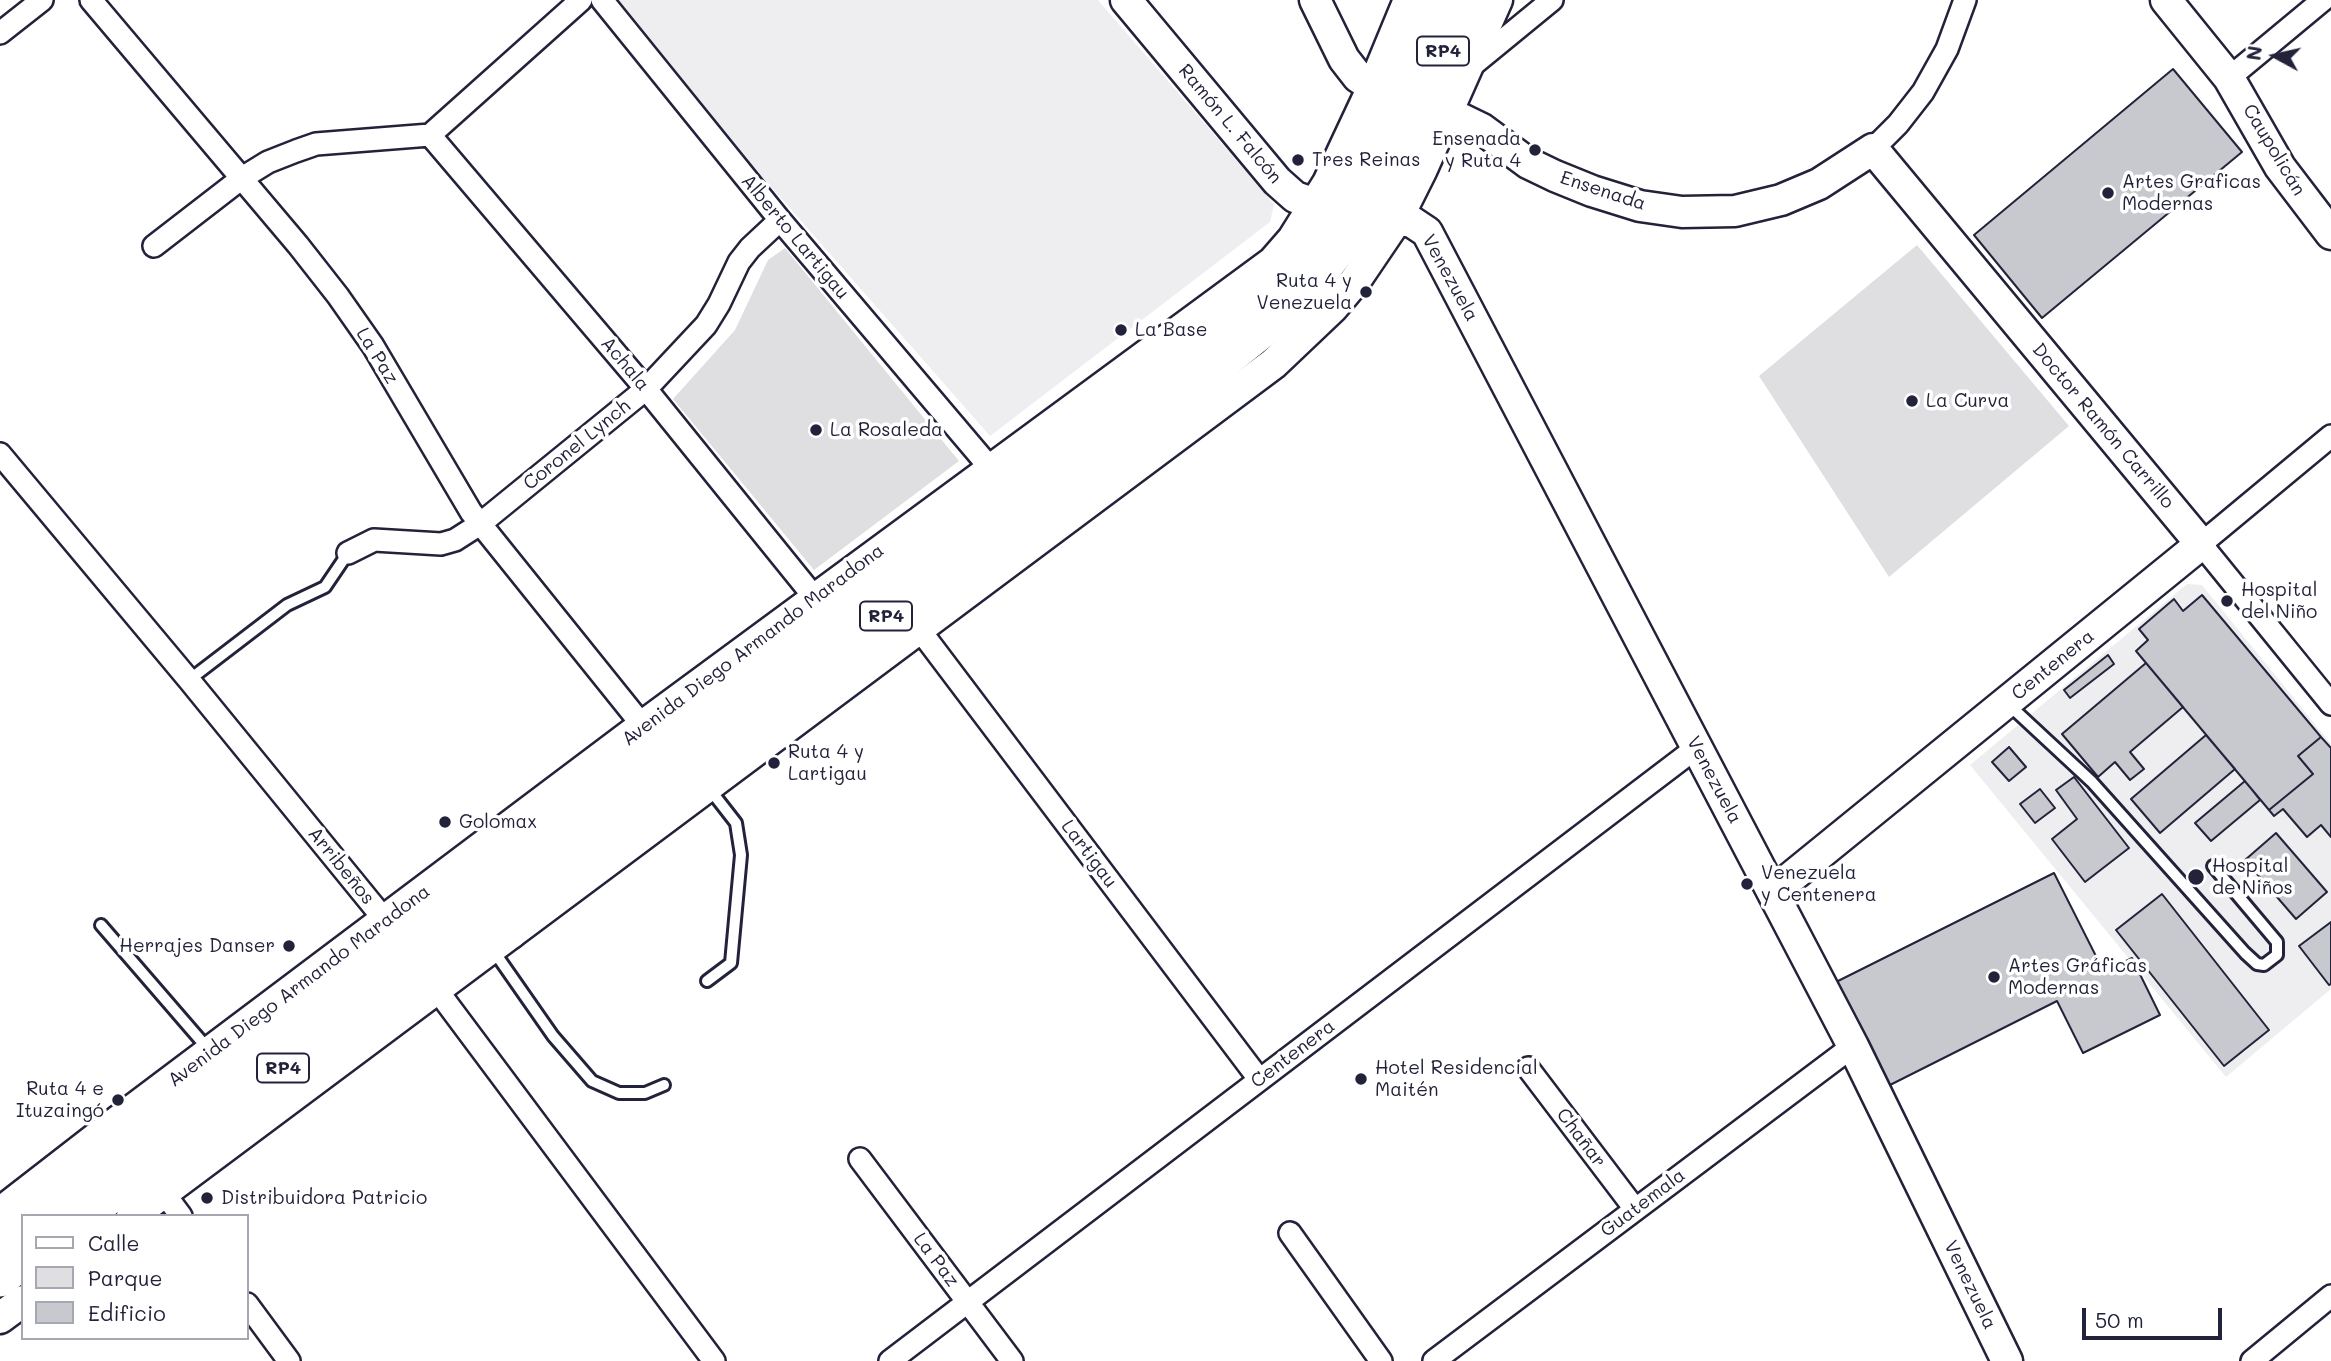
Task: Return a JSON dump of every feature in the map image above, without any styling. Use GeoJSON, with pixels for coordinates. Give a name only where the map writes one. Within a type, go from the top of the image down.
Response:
{"type":"FeatureCollection","features":[{"type":"Feature","properties":{"kind":"main road","name":"Avenida Diego Armando Maradona"},"geometry":{"type":"LineString","coordinates":[[1409,99],[1433,0]]}},
{"type":"Feature","properties":{"kind":"main road","name":"Avenida Diego Armando Maradona"},"geometry":{"type":"LineString","coordinates":[[411,954],[596,834],[1202,380],[1279,318],[1309,289],[1354,213],[1409,99],[1465,0]]}},
{"type":"Feature","properties":{"kind":"main road","name":"Avenida Diego Armando Maradona"},"geometry":{"type":"LineString","coordinates":[[44,1214],[139,1158],[411,954],[1240,318],[1285,280],[1321,237],[1354,213]]}},
{"type":"Feature","properties":{"kind":"main road"},"geometry":{"type":"LineString","coordinates":[[501,940],[596,834],[707,785]]}},
{"type":"Feature","properties":{"kind":"main road","name":"Avenida Diego Armando Maradona"},"geometry":{"type":"LineString","coordinates":[[87,1214],[139,1158]]}},
{"type":"Feature","properties":{"kind":"main road"},"geometry":{"type":"LineString","coordinates":[[0,1247],[21,1231]]}},
{"type":"Feature","properties":{"kind":"main road"},"geometry":{"type":"LineString","coordinates":[[0,1280],[21,1264]]}},
{"type":"Feature","properties":{"kind":"street"},"geometry":{"type":"LineString","coordinates":[[0,33],[42,0]]}},
{"type":"Feature","properties":{"kind":"street","name":"La Paz"},"geometry":{"type":"LineString","coordinates":[[91,0],[298,245],[373,346],[480,524],[643,726]]}},
{"type":"Feature","properties":{"kind":"street"},"geometry":{"type":"LineString","coordinates":[[154,246],[242,178],[268,162],[316,144],[430,135],[581,0]]}},
{"type":"Feature","properties":{"kind":"street","name":"Alberto Lartigau"},"geometry":{"type":"LineString","coordinates":[[603,0],[780,220],[992,470]]}},
{"type":"Feature","properties":{"kind":"street","name":"Ramón L. Falcón"},"geometry":{"type":"LineString","coordinates":[[1126,0],[1277,181],[1294,197],[1354,213]]}},
{"type":"Feature","properties":{"kind":"street"},"geometry":{"type":"LineString","coordinates":[[1315,0],[1344,59],[1358,77],[1409,99]]}},
{"type":"Feature","properties":{"kind":"street","name":"Avenida Diego Armando Maradona"},"geometry":{"type":"LineString","coordinates":[[132,1214],[139,1158],[211,1052],[411,954],[501,940],[1273,364],[1340,298],[1366,267],[1354,213],[1409,99],[1409,0]]}},
{"type":"Feature","properties":{"kind":"street","name":"Avenida Diego Armando Maradona"},"geometry":{"type":"LineString","coordinates":[[1409,99],[1465,71],[1497,0]]}},
{"type":"Feature","properties":{"kind":"street"},"geometry":{"type":"LineString","coordinates":[[1465,71],[1552,0]]}},
{"type":"Feature","properties":{"kind":"street","name":"Ensenada"},"geometry":{"type":"LineString","coordinates":[[1409,99],[1482,129],[1528,163],[1592,191],[1640,206],[1682,212],[1735,211],[1781,200],[1819,184],[1872,149],[1898,124],[1923,92],[1947,49],[1965,0]]}},
{"type":"Feature","properties":{"kind":"street","name":"Caupolicán"},"geometry":{"type":"LineString","coordinates":[[2166,0],[2229,78],[2280,167],[2331,234]]}},
{"type":"Feature","properties":{"kind":"street"},"geometry":{"type":"LineString","coordinates":[[2229,78],[2323,0]]}},
{"type":"Feature","properties":{"kind":"street","name":"Achala"},"geometry":{"type":"LineString","coordinates":[[430,135],[646,389],[816,598]]}},
{"type":"Feature","properties":{"kind":"street","name":"Doctor Ramón Carrillo"},"geometry":{"type":"LineString","coordinates":[[1872,149],[2331,704]]}},
{"type":"Feature","properties":{"kind":"street","name":"Avenida Diego Armando Maradona"},"geometry":{"type":"LineString","coordinates":[[0,1213],[139,1158],[411,954],[643,726],[1273,262],[1293,239],[1354,213]]}},
{"type":"Feature","properties":{"kind":"street","name":"Venezuela"},"geometry":{"type":"LineString","coordinates":[[1354,213],[1412,222],[1427,232],[1853,1046],[2007,1361]]}},
{"type":"Feature","properties":{"kind":"street","name":"Coronel Lynch"},"geometry":{"type":"LineString","coordinates":[[348,552],[374,540],[441,544],[455,540],[480,524],[646,389],[706,325],[739,262],[780,220]]}},
{"type":"Feature","properties":{"kind":"street","name":"Centenera"},"geometry":{"type":"LineString","coordinates":[[1773,892],[2331,436]]}},
{"type":"Feature","properties":{"kind":"street","name":"Arribeños"},"geometry":{"type":"LineString","coordinates":[[0,454],[190,680],[411,954],[714,1361]]}},
{"type":"Feature","properties":{"kind":"street","name":"Lartigau"},"geometry":{"type":"LineString","coordinates":[[919,629],[1259,1079]]}},
{"type":"Feature","properties":{"kind":"street","name":"Centenera"},"geometry":{"type":"LineString","coordinates":[[890,1361],[1696,748]]}},
{"type":"Feature","properties":{"kind":"street","name":"Guatemala"},"geometry":{"type":"LineString","coordinates":[[1434,1361],[1853,1046]]}},
{"type":"Feature","properties":{"kind":"street","name":"Chañar"},"geometry":{"type":"LineString","coordinates":[[1528,1068],[1634,1209]]}},
{"type":"Feature","properties":{"kind":"street"},"geometry":{"type":"LineString","coordinates":[[139,1158],[180,1214]]}},
{"type":"Feature","properties":{"kind":"street","name":"La Paz"},"geometry":{"type":"LineString","coordinates":[[860,1159],[1012,1361]]}},
{"type":"Feature","properties":{"kind":"street"},"geometry":{"type":"LineString","coordinates":[[1290,1233],[1381,1361]]}},
{"type":"Feature","properties":{"kind":"street"},"geometry":{"type":"LineString","coordinates":[[2252,1361],[2331,1296]]}},
{"type":"Feature","properties":{"kind":"street"},"geometry":{"type":"LineString","coordinates":[[0,1318],[21,1302]]}},
{"type":"Feature","properties":{"kind":"street"},"geometry":{"type":"LineString","coordinates":[[248,1305],[289,1361]]}},
{"type":"Feature","properties":{"kind":"lane"},"geometry":{"type":"LineString","coordinates":[[190,680],[287,605],[325,587],[348,552]]}},
{"type":"Feature","properties":{"kind":"lane"},"geometry":{"type":"LineString","coordinates":[[2006,702],[2092,782],[2245,953],[2257,964],[2264,965],[2277,955],[2277,942],[2213,866]]}},
{"type":"Feature","properties":{"kind":"lane"},"geometry":{"type":"LineString","coordinates":[[707,785],[736,822],[741,855],[731,963],[707,981]]}},
{"type":"Feature","properties":{"kind":"lane"},"geometry":{"type":"LineString","coordinates":[[101,925],[211,1052]]}},
{"type":"Feature","properties":{"kind":"lane"},"geometry":{"type":"LineString","coordinates":[[501,940],[553,1036],[592,1081],[619,1093],[645,1093],[664,1085]]}},
{"type":"Feature","properties":{"kind":"shaded area"},"geometry":{"type":"Polygon","coordinates":[[[607,0],[1098,0],[1274,204],[1270,222],[990,436],[607,0]]]}},
{"type":"Feature","properties":{"kind":"shaded area","name":"Hospital de Niños"},"geometry":{"type":"Polygon","coordinates":[[[2187,584],[2202,585],[2331,744],[2331,989],[2226,1077],[1970,765],[2187,584]]]}},
{"type":"Feature","properties":{"kind":"green space","name":"La Curva"},"geometry":{"type":"Polygon","coordinates":[[[1917,245],[2069,426],[1889,577],[1759,376],[1917,245]]]}},
{"type":"Feature","properties":{"kind":"green space","name":"La Rosaleda"},"geometry":{"type":"Polygon","coordinates":[[[785,248],[959,461],[814,570],[673,399],[735,330],[768,260],[785,248]]]}},
{"type":"Feature","properties":{"kind":"building","name":"Artes Graficas Modernas"},"geometry":{"type":"Polygon","coordinates":[[[2173,69],[2242,152],[2042,318],[1974,235],[2173,69]]]}},
{"type":"Feature","properties":{"kind":"building"},"geometry":{"type":"Polygon","coordinates":[[[2202,595],[2321,737],[2298,756],[2313,774],[2269,810],[2136,651],[2148,640],[2139,629],[2174,599],[2183,611],[2202,595]]]}},
{"type":"Feature","properties":{"kind":"building"},"geometry":{"type":"Polygon","coordinates":[[[2108,655],[2114,664],[2070,698],[2064,690],[2108,655]]]}},
{"type":"Feature","properties":{"kind":"building"},"geometry":{"type":"Polygon","coordinates":[[[2146,663],[2183,707],[2130,752],[2144,769],[2130,780],[2115,762],[2098,777],[2062,734],[2146,663]]]}},
{"type":"Feature","properties":{"kind":"building"},"geometry":{"type":"Polygon","coordinates":[[[2206,735],[2235,769],[2160,833],[2131,799],[2206,735]]]}},
{"type":"Feature","properties":{"kind":"building"},"geometry":{"type":"Polygon","coordinates":[[[2321,737],[2331,748],[2331,837],[2321,825],[2307,837],[2283,809],[2274,816],[2269,810],[2313,774],[2298,756],[2321,737]]]}},
{"type":"Feature","properties":{"kind":"building"},"geometry":{"type":"Polygon","coordinates":[[[2009,747],[2026,767],[2009,781],[1992,762],[2009,747]]]}},
{"type":"Feature","properties":{"kind":"building"},"geometry":{"type":"Polygon","coordinates":[[[2074,777],[2129,848],[2085,882],[2052,839],[2077,819],[2056,790],[2074,777]]]}},
{"type":"Feature","properties":{"kind":"building"},"geometry":{"type":"Polygon","coordinates":[[[2245,781],[2260,800],[2211,841],[2195,823],[2245,781]]]}},
{"type":"Feature","properties":{"kind":"building"},"geometry":{"type":"Polygon","coordinates":[[[2040,789],[2055,808],[2035,823],[2020,804],[2040,789]]]}},
{"type":"Feature","properties":{"kind":"building"},"geometry":{"type":"Polygon","coordinates":[[[2276,833],[2327,892],[2296,919],[2245,860],[2276,833]]]}},
{"type":"Feature","properties":{"kind":"building","name":"Artes Gráficas Modernas"},"geometry":{"type":"Polygon","coordinates":[[[2054,873],[2104,972],[2132,958],[2160,1015],[2083,1053],[2057,1001],[1888,1086],[1836,982],[2054,873]]]}},
{"type":"Feature","properties":{"kind":"building"},"geometry":{"type":"Polygon","coordinates":[[[2162,894],[2269,1030],[2224,1066],[2116,930],[2162,894]]]}},
{"type":"Feature","properties":{"kind":"building"},"geometry":{"type":"Polygon","coordinates":[[[2331,922],[2331,984],[2329,985],[2299,946],[2331,922]]]}},
{"type":"Feature","properties":{"kind":"place","name":"Ensenada y Ruta 4"},"geometry":{"type":"Point","coordinates":[1535,150]}},
{"type":"Feature","properties":{"kind":"place","name":"Tres Reinas"},"geometry":{"type":"Point","coordinates":[1298,160]}},
{"type":"Feature","properties":{"kind":"place","name":"Artes Graficas Modernas"},"geometry":{"type":"Point","coordinates":[2108,193]}},
{"type":"Feature","properties":{"kind":"place","name":"Ruta 4 y Venezuela"},"geometry":{"type":"Point","coordinates":[1366,292]}},
{"type":"Feature","properties":{"kind":"place","name":"La Base"},"geometry":{"type":"Point","coordinates":[1121,330]}},
{"type":"Feature","properties":{"kind":"place","name":"La Curva"},"geometry":{"type":"Point","coordinates":[1912,401]}},
{"type":"Feature","properties":{"kind":"place","name":"La Rosaleda"},"geometry":{"type":"Point","coordinates":[816,430]}},
{"type":"Feature","properties":{"kind":"place","name":"Hospital del Niño"},"geometry":{"type":"Point","coordinates":[2227,601]}},
{"type":"Feature","properties":{"kind":"place","name":"Ruta 4 y Lartigau"},"geometry":{"type":"Point","coordinates":[774,763]}},
{"type":"Feature","properties":{"kind":"place","name":"Golomax"},"geometry":{"type":"Point","coordinates":[445,822]}},
{"type":"Feature","properties":{"kind":"place","name":"Hospital de Niños"},"geometry":{"type":"Point","coordinates":[2196,877]}},
{"type":"Feature","properties":{"kind":"place","name":"Venezuela y Centenera"},"geometry":{"type":"Point","coordinates":[1747,884]}},
{"type":"Feature","properties":{"kind":"place","name":"Herrajes Danser"},"geometry":{"type":"Point","coordinates":[289,946]}},
{"type":"Feature","properties":{"kind":"place","name":"Artes Gráficas Modernas"},"geometry":{"type":"Point","coordinates":[1994,977]}},
{"type":"Feature","properties":{"kind":"place","name":"Hotel Residencial Maitén"},"geometry":{"type":"Point","coordinates":[1361,1079]}},
{"type":"Feature","properties":{"kind":"place","name":"Ruta 4 e Ituzaingó"},"geometry":{"type":"Point","coordinates":[118,1100]}},
{"type":"Feature","properties":{"kind":"place","name":"Distribuidora Patricio"},"geometry":{"type":"Point","coordinates":[207,1198]}}]}
